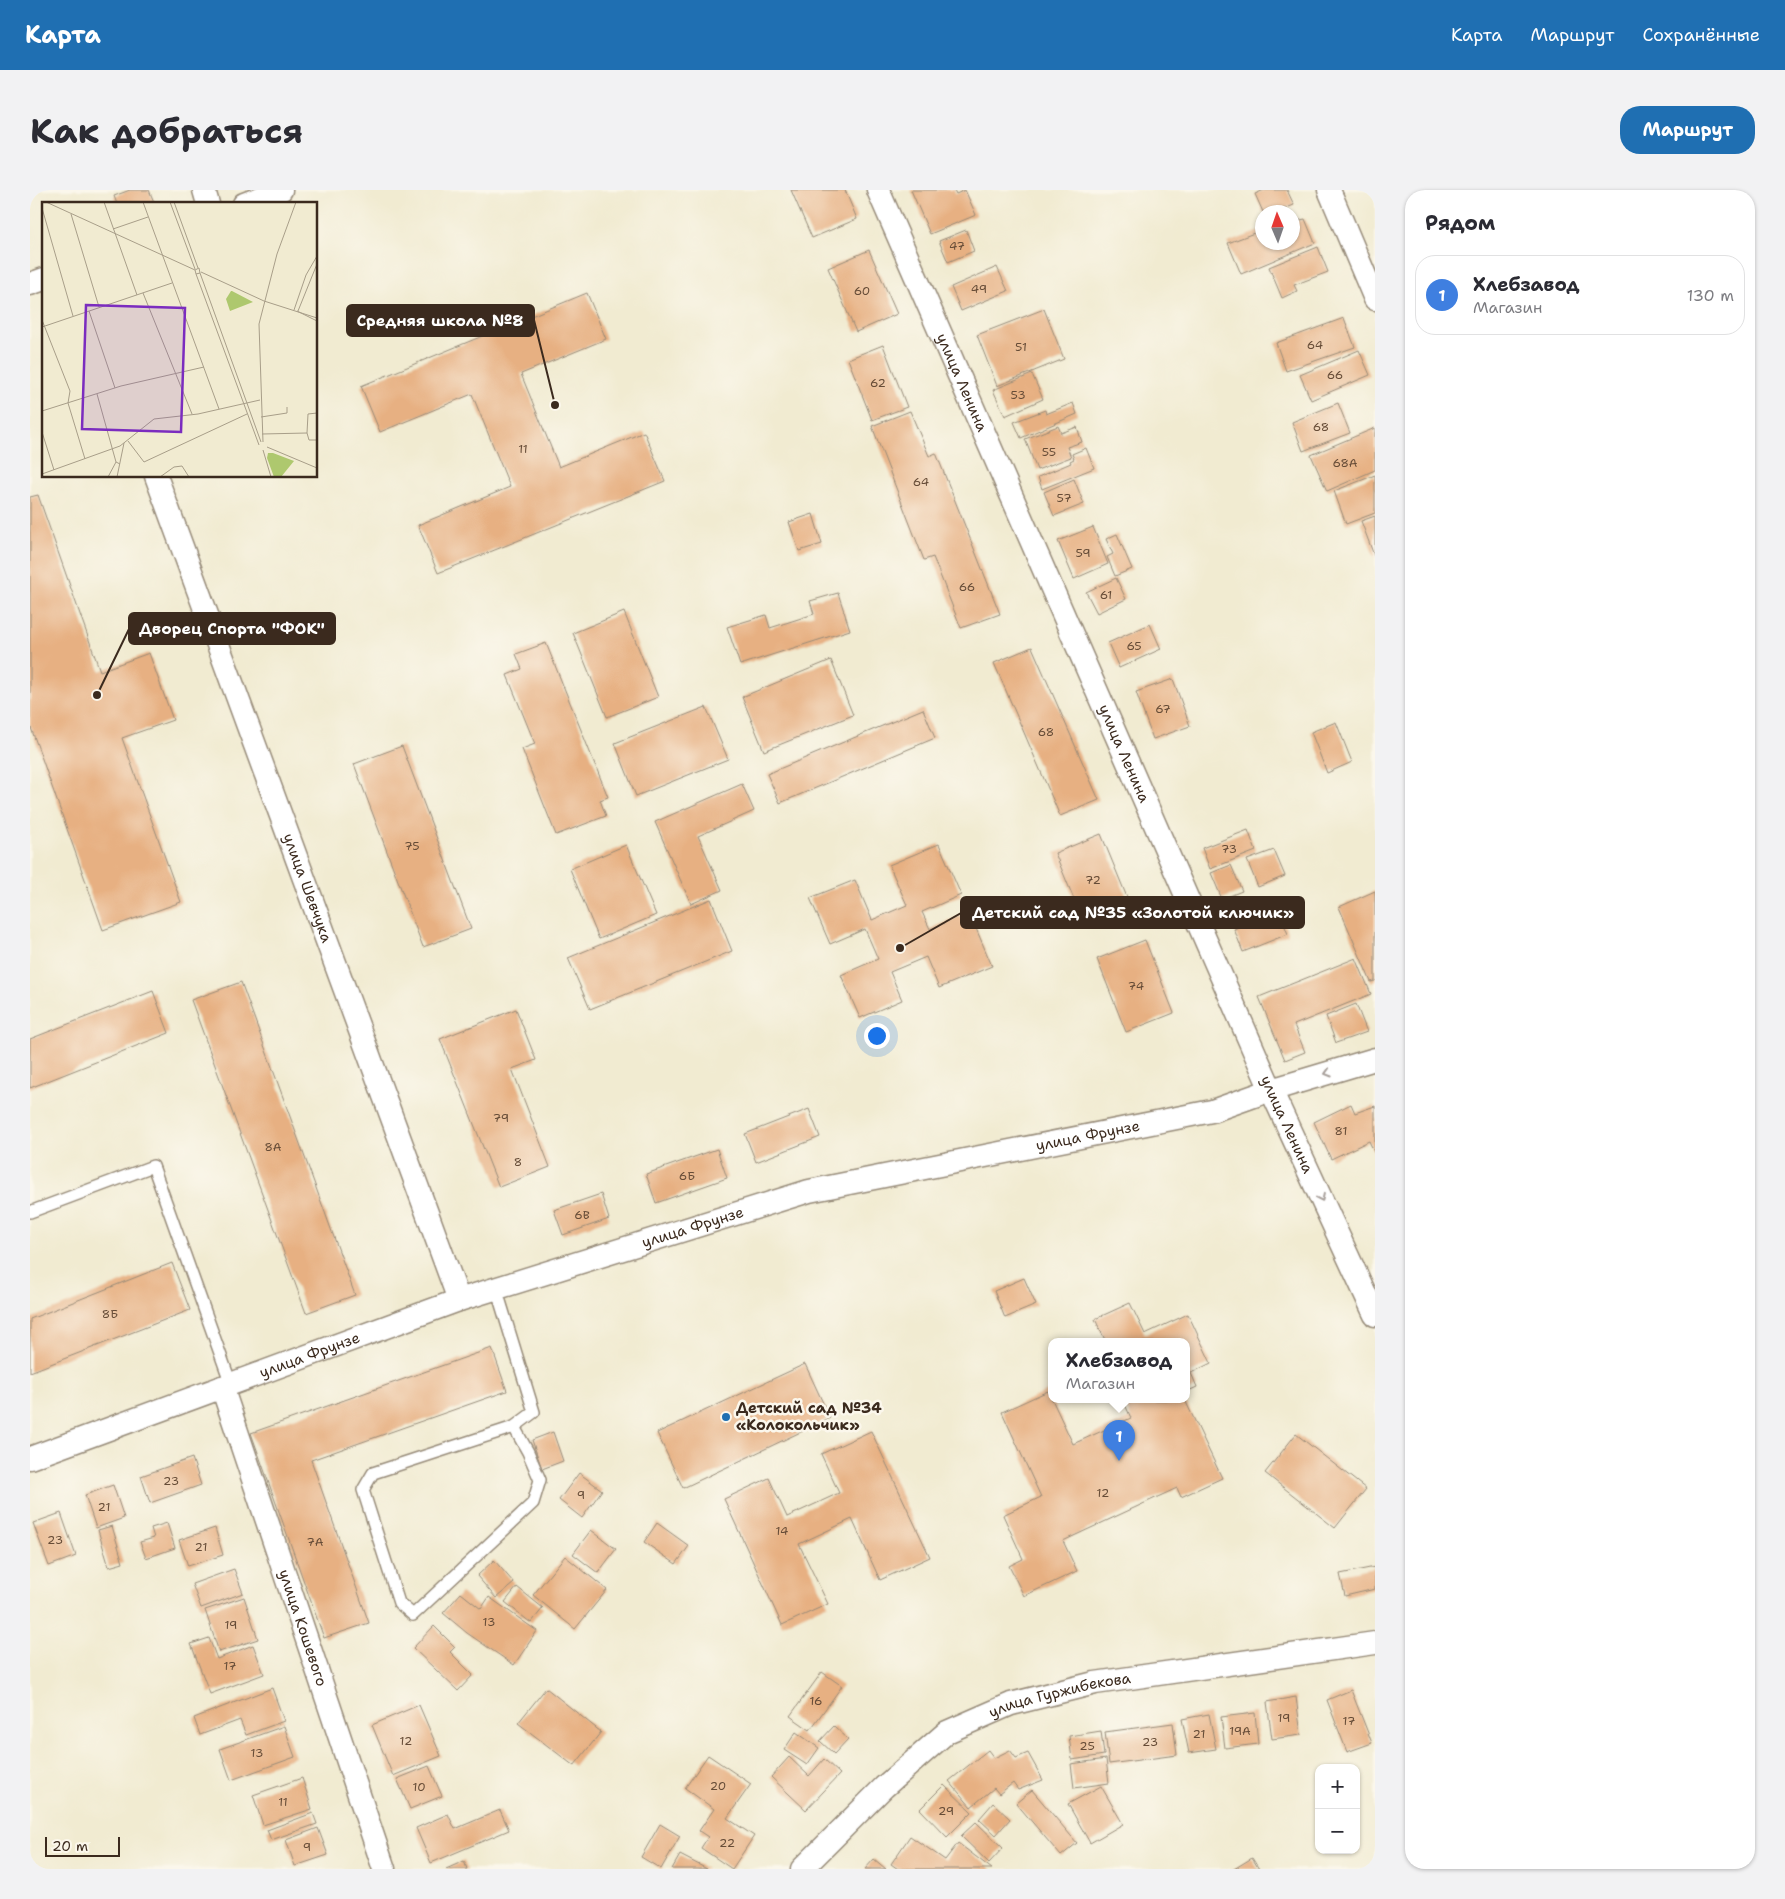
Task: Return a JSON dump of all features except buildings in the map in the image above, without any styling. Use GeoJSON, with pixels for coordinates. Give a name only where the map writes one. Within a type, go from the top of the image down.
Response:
{"type":"FeatureCollection","features":[{"type":"Feature","properties":{"kind":"street"},"geometry":{"type":"LineString","coordinates":[[249,202],[281,190]]}},
{"type":"Feature","properties":{"kind":"street","name":"улица Ленина"},"geometry":{"type":"LineString","coordinates":[[878,190],[1271,1090],[1375,1314]]}},
{"type":"Feature","properties":{"kind":"street"},"geometry":{"type":"LineString","coordinates":[[1329,190],[1375,299]]}},
{"type":"Feature","properties":{"kind":"street"},"geometry":{"type":"LineString","coordinates":[[30,284],[42,280]]}},
{"type":"Feature","properties":{"kind":"street","name":"улица Шевчука"},"geometry":{"type":"LineString","coordinates":[[157,478],[459,1300]]}},
{"type":"Feature","properties":{"kind":"street","name":"улица Фрунзе"},"geometry":{"type":"LineString","coordinates":[[30,1458],[459,1300],[809,1191],[1212,1111],[1271,1090],[1375,1059]]}},
{"type":"Feature","properties":{"kind":"street","name":"улица Кошевого"},"geometry":{"type":"LineString","coordinates":[[226,1385],[384,1869]]}},
{"type":"Feature","properties":{"kind":"street","name":"улица Гуржибекова"},"geometry":{"type":"LineString","coordinates":[[802,1869],[884,1787],[947,1732],[1011,1704],[1095,1683],[1375,1643]]}},
{"type":"Feature","properties":{"kind":"lane"},"geometry":{"type":"LineString","coordinates":[[30,1212],[153,1166],[226,1385]]}},
{"type":"Feature","properties":{"kind":"lane"},"geometry":{"type":"LineString","coordinates":[[496,1288],[534,1412],[514,1427],[373,1473],[364,1490],[399,1603],[414,1616],[533,1503],[540,1480],[528,1452],[514,1427]]}},
{"type":"Feature","properties":{"kind":"place","name":"Средняя школа №8"},"geometry":{"type":"Point","coordinates":[555,405]}},
{"type":"Feature","properties":{"kind":"place","name":"Дворец Спорта \"ФОК\""},"geometry":{"type":"Point","coordinates":[97,695]}},
{"type":"Feature","properties":{"kind":"place","name":"Детский сад №35 «Золотой ключик»"},"geometry":{"type":"Point","coordinates":[900,948]}},
{"type":"Feature","properties":{"kind":"place","name":"Детский сад №34 «Колокольчик»"},"geometry":{"type":"Point","coordinates":[726,1417]}},
{"type":"Feature","properties":{"kind":"place","name":"Хлебзавод"},"geometry":{"type":"Point","coordinates":[1119,1461]}}]}
